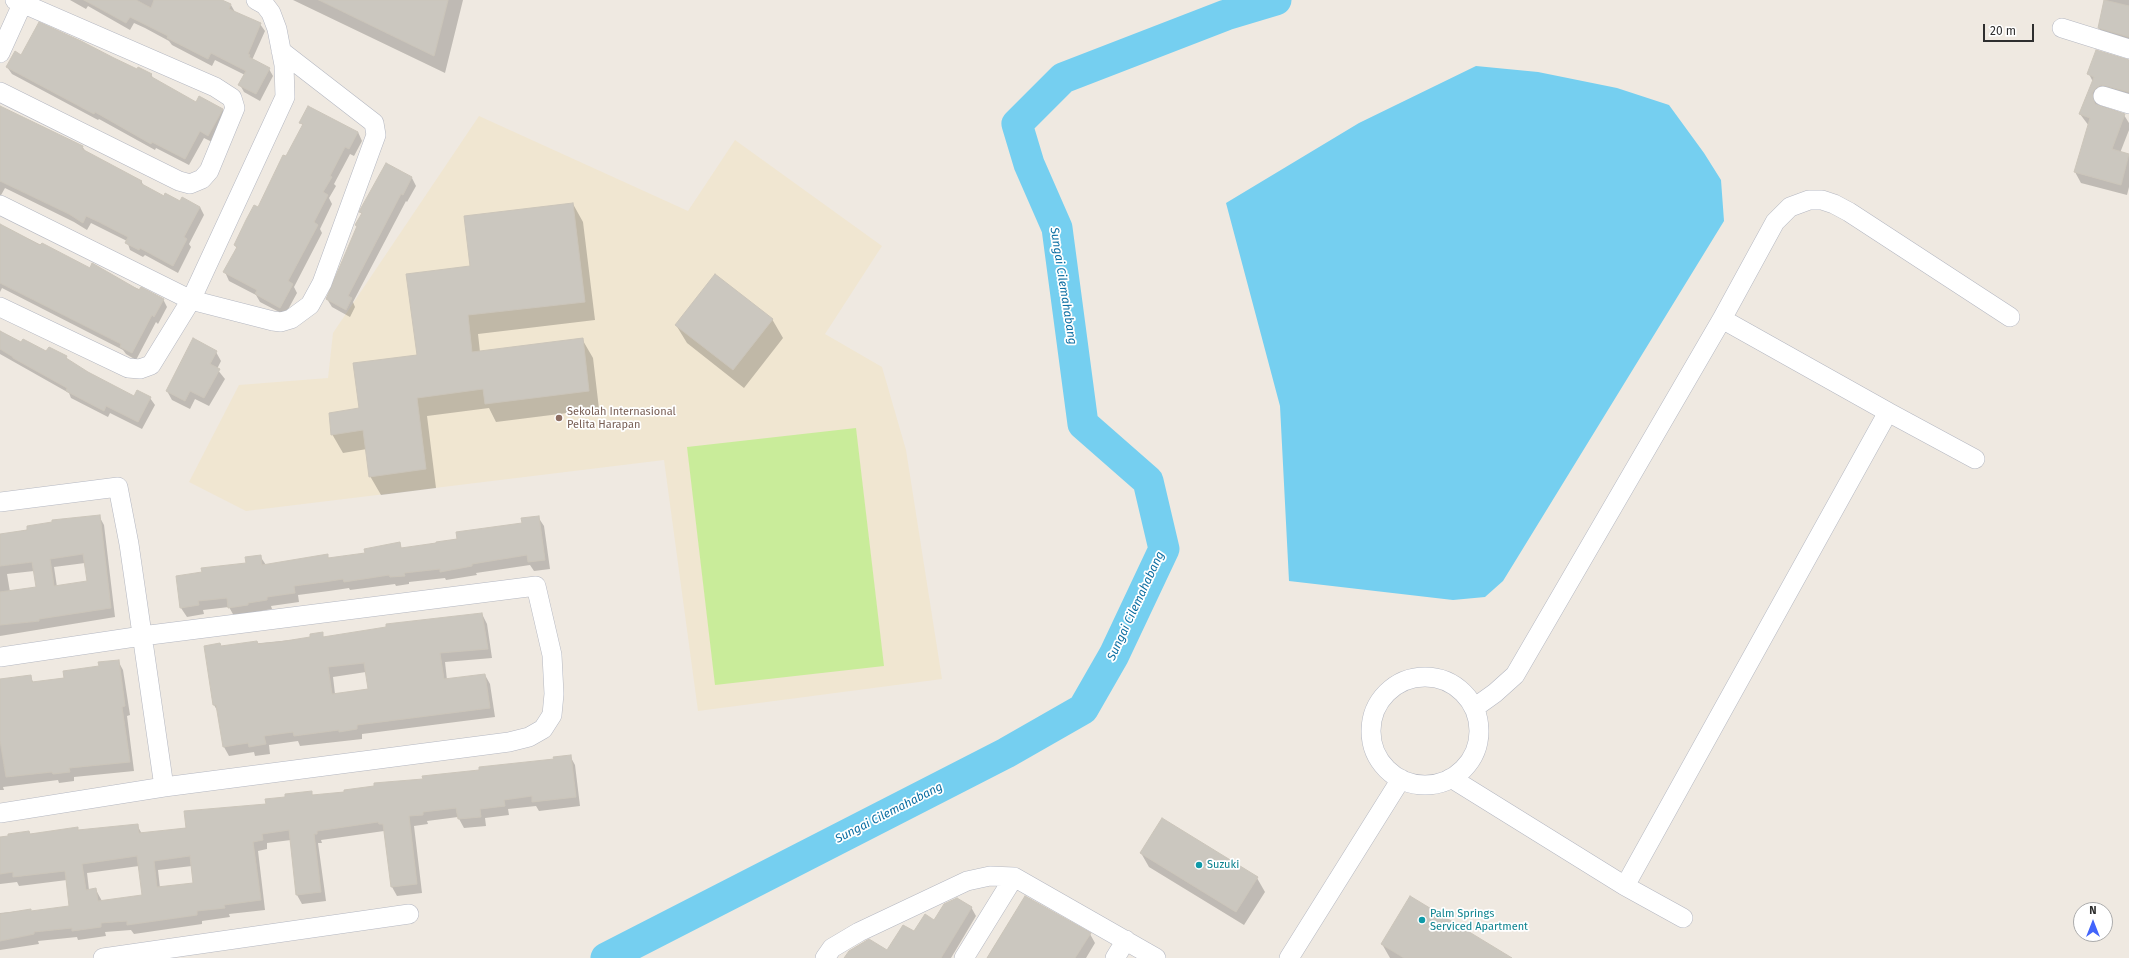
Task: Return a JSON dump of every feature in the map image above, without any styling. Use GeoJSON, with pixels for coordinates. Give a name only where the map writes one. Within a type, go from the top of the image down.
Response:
{"type":"FeatureCollection","features":[{"type":"Feature","properties":{"kind":"street"},"geometry":{"type":"LineString","coordinates":[[0,307],[128,368],[140,369],[152,365],[191,300],[285,97],[281,51],[277,28],[271,13],[265,5],[256,0]]}},
{"type":"Feature","properties":{"kind":"street"},"geometry":{"type":"LineString","coordinates":[[0,53],[20,1],[215,87],[232,98],[235,108],[209,171],[202,179],[190,184],[179,181],[0,92]]}},
{"type":"Feature","properties":{"kind":"street"},"geometry":{"type":"LineString","coordinates":[[2062,28],[2129,49]]}},
{"type":"Feature","properties":{"kind":"street"},"geometry":{"type":"LineString","coordinates":[[0,205],[191,300],[281,322],[291,319],[310,305],[322,283],[373,147],[376,135],[374,123],[281,51]]}},
{"type":"Feature","properties":{"kind":"street"},"geometry":{"type":"LineString","coordinates":[[2103,96],[2129,104]]}},
{"type":"Feature","properties":{"kind":"street"},"geometry":{"type":"LineString","coordinates":[[1474,708],[1495,693],[1515,675],[1722,319],[1775,222],[1783,212],[1802,202],[1822,200],[1849,212],[2010,317]]}},
{"type":"Feature","properties":{"kind":"street"},"geometry":{"type":"LineString","coordinates":[[1722,319],[1975,459]]}},
{"type":"Feature","properties":{"kind":"street"},"geometry":{"type":"LineString","coordinates":[[1625,886],[1888,412]]}},
{"type":"Feature","properties":{"kind":"street"},"geometry":{"type":"LineString","coordinates":[[0,502],[118,487],[129,544],[164,787]]}},
{"type":"Feature","properties":{"kind":"street"},"geometry":{"type":"LineString","coordinates":[[0,657],[142,636],[536,586],[552,655],[554,694],[552,715],[543,729],[529,737],[509,742],[164,787],[0,813]]}},
{"type":"Feature","properties":{"kind":"street"},"geometry":{"type":"LineString","coordinates":[[1424,678],[1448,682],[1463,693],[1474,708],[1478,723],[1478,740],[1473,755],[1469,761],[1464,768],[1452,778],[1439,783],[1426,785],[1401,779],[1386,768],[1375,752],[1371,735],[1373,716],[1381,700],[1394,686],[1411,679],[1424,678]]}},
{"type":"Feature","properties":{"kind":"street"},"geometry":{"type":"LineString","coordinates":[[1452,778],[1625,886],[1683,918]]}},
{"type":"Feature","properties":{"kind":"street"},"geometry":{"type":"LineString","coordinates":[[1290,958],[1401,779]]}},
{"type":"Feature","properties":{"kind":"street"},"geometry":{"type":"LineString","coordinates":[[825,958],[832,948],[859,932],[967,881],[990,876],[1014,878],[1156,958]]}},
{"type":"Feature","properties":{"kind":"street"},"geometry":{"type":"LineString","coordinates":[[964,958],[1014,878]]}},
{"type":"Feature","properties":{"kind":"street"},"geometry":{"type":"LineString","coordinates":[[103,958],[409,914]]}},
{"type":"Feature","properties":{"kind":"street"},"geometry":{"type":"LineString","coordinates":[[1115,958],[1126,940]]}},
{"type":"Feature","properties":{"kind":"shaded area","name":"Sekolah Internasional Pelita Harapan"},"geometry":{"type":"Polygon","coordinates":[[[479,116],[688,211],[735,140],[882,246],[825,334],[882,367],[906,450],[942,679],[698,711],[664,460],[246,511],[189,482],[239,385],[328,378],[333,333],[479,116]]]}},
{"type":"Feature","properties":{"kind":"green space"},"geometry":{"type":"Polygon","coordinates":[[[856,428],[884,666],[715,685],[687,447],[856,428]]]}},
{"type":"Feature","properties":{"kind":"water"},"geometry":{"type":"Polygon","coordinates":[[[1476,66],[1538,72],[1617,88],[1669,105],[1704,153],[1721,180],[1724,221],[1503,581],[1485,597],[1453,600],[1289,581],[1280,406],[1226,203],[1359,123],[1476,66]]]}},
{"type":"Feature","properties":{"kind":"building"},"geometry":{"type":"Polygon","coordinates":[[[84,0],[136,0],[151,8],[154,0],[222,0],[231,4],[229,9],[261,23],[248,54],[250,55],[249,57],[270,68],[256,94],[238,85],[246,71],[211,53],[208,59],[167,38],[168,36],[130,17],[126,23],[84,0]]]}},
{"type":"Feature","properties":{"kind":"building"},"geometry":{"type":"Polygon","coordinates":[[[319,0],[448,0],[434,56],[319,0]]]}},
{"type":"Feature","properties":{"kind":"building"},"geometry":{"type":"Polygon","coordinates":[[[2104,0],[2129,6],[2129,37],[2098,28],[2104,0]]]}},
{"type":"Feature","properties":{"kind":"building"},"geometry":{"type":"Polygon","coordinates":[[[39,22],[137,69],[138,67],[152,74],[150,76],[196,102],[199,96],[223,109],[208,136],[200,131],[185,159],[152,142],[151,144],[95,112],[94,114],[6,67],[15,51],[21,55],[39,22]]]}},
{"type":"Feature","properties":{"kind":"building"},"geometry":{"type":"Polygon","coordinates":[[[2096,50],[2129,60],[2129,92],[2101,85],[2092,93],[2095,104],[2125,114],[2112,149],[2129,154],[2121,185],[2074,172],[2090,118],[2079,114],[2094,77],[2087,74],[2096,50]]]}},
{"type":"Feature","properties":{"kind":"building"},"geometry":{"type":"Polygon","coordinates":[[[0,106],[83,146],[82,149],[142,181],[140,183],[164,196],[165,193],[180,201],[182,197],[200,207],[184,237],[187,239],[173,266],[140,248],[139,250],[125,243],[128,237],[99,222],[86,216],[83,223],[69,214],[0,181],[0,106]]]}},
{"type":"Feature","properties":{"kind":"building"},"geometry":{"type":"Polygon","coordinates":[[[308,106],[358,132],[349,149],[345,147],[330,176],[332,177],[323,192],[328,195],[314,222],[318,225],[288,281],[293,284],[280,308],[255,294],[257,290],[223,272],[237,247],[234,245],[254,205],[258,207],[283,155],[286,156],[303,124],[299,123],[308,106]]]}},
{"type":"Feature","properties":{"kind":"building"},"geometry":{"type":"Polygon","coordinates":[[[386,163],[412,177],[403,195],[401,194],[348,296],[352,298],[346,310],[326,299],[357,226],[355,225],[362,213],[359,212],[386,163]]]}},
{"type":"Feature","properties":{"kind":"building"},"geometry":{"type":"Polygon","coordinates":[[[573,203],[585,302],[468,315],[472,352],[583,338],[589,391],[485,404],[483,389],[417,398],[426,469],[369,477],[363,430],[331,435],[329,413],[359,408],[353,363],[417,355],[406,274],[470,266],[464,216],[573,203]]]}},
{"type":"Feature","properties":{"kind":"building"},"geometry":{"type":"Polygon","coordinates":[[[0,224],[40,245],[42,243],[90,268],[92,263],[139,290],[141,287],[164,299],[154,317],[152,315],[132,353],[120,347],[121,344],[0,283],[0,224]]]}},
{"type":"Feature","properties":{"kind":"building"},"geometry":{"type":"Polygon","coordinates":[[[715,274],[773,319],[733,370],[675,325],[715,274]]]}},
{"type":"Feature","properties":{"kind":"building"},"geometry":{"type":"Polygon","coordinates":[[[0,331],[21,342],[23,339],[46,351],[49,347],[67,356],[66,358],[88,372],[134,396],[137,390],[151,397],[138,422],[106,406],[104,411],[66,391],[67,388],[13,358],[0,349],[0,331]]]}},
{"type":"Feature","properties":{"kind":"building"},"geometry":{"type":"Polygon","coordinates":[[[193,338],[217,351],[210,364],[220,369],[204,398],[190,391],[185,401],[166,391],[193,338]]]}},
{"type":"Feature","properties":{"kind":"building"},"geometry":{"type":"Polygon","coordinates":[[[100,515],[111,608],[39,619],[39,621],[0,625],[0,592],[36,587],[32,562],[0,566],[0,534],[27,530],[27,526],[52,522],[52,520],[100,515]],[[83,554],[50,559],[54,586],[87,581],[83,554]]]}},
{"type":"Feature","properties":{"kind":"building"},"geometry":{"type":"Polygon","coordinates":[[[539,516],[545,560],[528,562],[527,555],[472,564],[472,566],[440,572],[440,569],[404,573],[405,576],[390,577],[389,575],[344,582],[343,579],[294,586],[295,593],[267,597],[267,600],[248,603],[248,605],[228,608],[227,598],[198,601],[199,605],[180,608],[176,576],[202,572],[201,568],[246,563],[245,557],[261,555],[262,565],[328,554],[328,558],[365,553],[364,549],[400,542],[401,548],[436,543],[457,539],[456,532],[522,523],[521,518],[539,516]]]}},
{"type":"Feature","properties":{"kind":"building"},"geometry":{"type":"Polygon","coordinates":[[[482,613],[488,649],[440,653],[444,679],[485,674],[490,708],[357,725],[357,729],[339,732],[339,730],[294,736],[293,732],[264,736],[266,744],[249,747],[248,743],[223,747],[216,705],[213,705],[204,646],[220,643],[221,646],[257,641],[258,644],[279,642],[310,637],[310,634],[323,632],[323,637],[386,627],[386,624],[482,613]],[[364,663],[328,667],[332,694],[368,689],[364,663]]]}},
{"type":"Feature","properties":{"kind":"building"},"geometry":{"type":"Polygon","coordinates":[[[119,660],[125,706],[122,707],[130,762],[69,768],[70,772],[53,774],[52,772],[6,777],[0,740],[0,679],[31,675],[32,682],[64,678],[63,671],[99,666],[98,662],[119,660]]]}},
{"type":"Feature","properties":{"kind":"building"},"geometry":{"type":"Polygon","coordinates":[[[571,755],[576,797],[532,802],[532,796],[504,800],[505,806],[480,809],[481,817],[458,819],[456,808],[423,812],[423,815],[409,816],[417,884],[391,887],[383,824],[379,824],[378,822],[317,831],[317,834],[314,834],[321,892],[296,895],[289,830],[262,834],[263,840],[253,842],[261,900],[224,905],[225,908],[197,911],[197,915],[127,925],[127,921],[101,923],[101,927],[72,931],[72,928],[34,932],[34,934],[0,941],[0,914],[31,909],[31,911],[69,906],[65,871],[13,877],[13,872],[0,874],[0,837],[8,836],[8,834],[29,831],[30,834],[78,827],[78,830],[138,824],[139,833],[186,828],[184,811],[266,804],[265,799],[285,797],[285,794],[312,791],[312,795],[344,792],[344,790],[374,786],[374,783],[423,779],[422,776],[479,770],[479,767],[554,759],[553,757],[571,755]],[[137,856],[82,864],[86,890],[96,888],[98,901],[142,895],[137,856]],[[190,856],[154,861],[157,887],[193,883],[190,856]]]}},
{"type":"Feature","properties":{"kind":"building","name":"Suzuki"},"geometry":{"type":"Polygon","coordinates":[[[1162,818],[1258,877],[1236,912],[1140,853],[1162,818]]]}},
{"type":"Feature","properties":{"kind":"building"},"geometry":{"type":"Polygon","coordinates":[[[1025,896],[1091,933],[1075,958],[987,958],[1025,896]]]}},
{"type":"Feature","properties":{"kind":"building","name":"Palm Springs Serviced Apartment"},"geometry":{"type":"Polygon","coordinates":[[[1410,896],[1512,958],[1404,958],[1381,944],[1410,896]]]}},
{"type":"Feature","properties":{"kind":"building"},"geometry":{"type":"Polygon","coordinates":[[[957,898],[972,907],[941,958],[844,958],[849,951],[869,939],[887,950],[903,925],[914,931],[925,914],[934,920],[944,904],[957,898]]]}},
{"type":"Feature","properties":{"kind":"waterway","name":"Sungai Cilemahabang"},"geometry":{"type":"LineString","coordinates":[[606,958],[1006,753],[1083,709],[1114,655],[1164,549],[1148,481],[1083,424],[1057,228],[1029,164],[1017,124],[1063,78],[1226,15],[1276,0]]}},
{"type":"Feature","properties":{"kind":"place","name":"Sekolah Internasional Pelita Harapan"},"geometry":{"type":"Point","coordinates":[559,418]}},
{"type":"Feature","properties":{"kind":"place","name":"Suzuki"},"geometry":{"type":"Point","coordinates":[1199,865]}},
{"type":"Feature","properties":{"kind":"place","name":"Palm Springs Serviced Apartment"},"geometry":{"type":"Point","coordinates":[1422,920]}}]}
